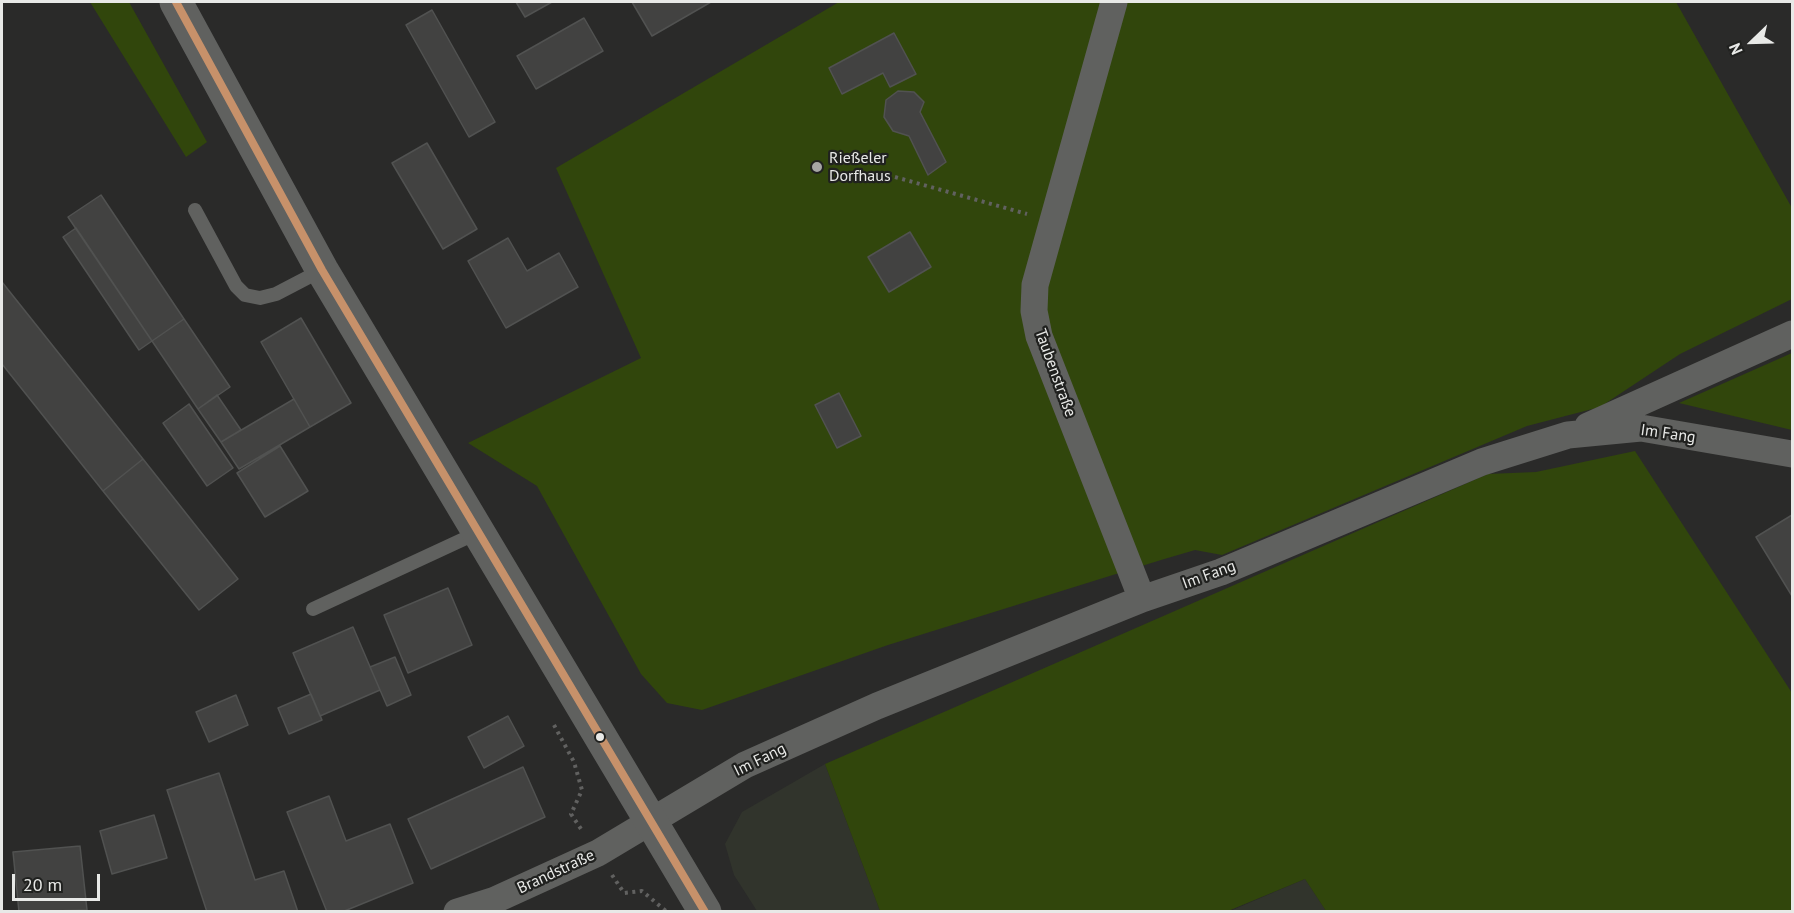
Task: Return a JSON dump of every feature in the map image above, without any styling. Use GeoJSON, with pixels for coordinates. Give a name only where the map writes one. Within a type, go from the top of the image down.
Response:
{"type":"FeatureCollection","features":[{"type":"Feature","properties":{"kind":"main road"},"geometry":{"type":"LineString","coordinates":[[176,2],[322,270],[705,912]]}},
{"type":"Feature","properties":{"kind":"street","name":"Taubenstraße"},"geometry":{"type":"LineString","coordinates":[[1114,2],[1035,285],[1035,311],[1039,336],[1142,599]]}},
{"type":"Feature","properties":{"kind":"street"},"geometry":{"type":"LineString","coordinates":[[1568,435],[1792,334]]}},
{"type":"Feature","properties":{"kind":"street","name":"Im Fang"},"geometry":{"type":"LineString","coordinates":[[650,822],[745,765],[877,706],[1142,599],[1221,572],[1482,462],[1568,435],[1641,428],[1792,454]]}},
{"type":"Feature","properties":{"kind":"street","name":"Brandstraße"},"geometry":{"type":"LineString","coordinates":[[457,912],[495,900],[577,862],[650,822]]}},
{"type":"Feature","properties":{"kind":"lane"},"geometry":{"type":"LineString","coordinates":[[195,210],[236,286],[245,295],[260,298],[276,294],[322,270]]}},
{"type":"Feature","properties":{"kind":"lane"},"geometry":{"type":"LineString","coordinates":[[313,609],[479,532]]}},
{"type":"Feature","properties":{"kind":"path"},"geometry":{"type":"LineString","coordinates":[[895,177],[1053,222]]}},
{"type":"Feature","properties":{"kind":"shaded area"},"geometry":{"type":"Polygon","coordinates":[[[825,764],[880,911],[757,911],[734,875],[725,844],[742,812],[825,764]]]}},
{"type":"Feature","properties":{"kind":"shaded area"},"geometry":{"type":"Polygon","coordinates":[[[1305,879],[1326,911],[1228,912],[1305,879]]]}},
{"type":"Feature","properties":{"kind":"green space"},"geometry":{"type":"Polygon","coordinates":[[[90,2],[129,2],[207,142],[186,157],[90,2]]]}},
{"type":"Feature","properties":{"kind":"green space"},"geometry":{"type":"Polygon","coordinates":[[[839,2],[1676,2],[1792,208],[1792,299],[1680,354],[1600,407],[1527,426],[1222,555],[1195,550],[1161,560],[888,645],[702,710],[667,703],[641,674],[537,486],[468,443],[641,358],[556,168],[839,2]]]}},
{"type":"Feature","properties":{"kind":"green space"},"geometry":{"type":"Polygon","coordinates":[[[1792,353],[1792,430],[1679,403],[1792,353]]]}},
{"type":"Feature","properties":{"kind":"green space"},"geometry":{"type":"Polygon","coordinates":[[[1635,451],[1792,693],[1792,911],[1326,911],[1305,879],[1228,911],[880,911],[825,764],[1488,474],[1536,472],[1635,451]]]}},
{"type":"Feature","properties":{"kind":"building"},"geometry":{"type":"Polygon","coordinates":[[[516,2],[552,2],[525,17],[516,2]]]}},
{"type":"Feature","properties":{"kind":"building"},"geometry":{"type":"Polygon","coordinates":[[[632,2],[711,2],[652,36],[632,2]]]}},
{"type":"Feature","properties":{"kind":"building"},"geometry":{"type":"Polygon","coordinates":[[[432,10],[495,122],[469,137],[406,25],[432,10]]]}},
{"type":"Feature","properties":{"kind":"building"},"geometry":{"type":"Polygon","coordinates":[[[584,18],[603,51],[536,89],[517,56],[584,18]]]}},
{"type":"Feature","properties":{"kind":"building"},"geometry":{"type":"Polygon","coordinates":[[[894,33],[916,74],[890,87],[883,73],[842,94],[829,68],[894,33]]]}},
{"type":"Feature","properties":{"kind":"building"},"geometry":{"type":"Polygon","coordinates":[[[898,91],[914,92],[924,102],[920,112],[946,162],[928,175],[909,136],[893,131],[884,117],[886,100],[898,91]]]}},
{"type":"Feature","properties":{"kind":"building"},"geometry":{"type":"Polygon","coordinates":[[[427,143],[477,229],[443,249],[392,163],[427,143]]]}},
{"type":"Feature","properties":{"kind":"building"},"geometry":{"type":"Polygon","coordinates":[[[101,195],[184,319],[152,341],[68,217],[101,195]]]}},
{"type":"Feature","properties":{"kind":"building"},"geometry":{"type":"Polygon","coordinates":[[[76,228],[152,341],[139,350],[63,237],[76,228]]]}},
{"type":"Feature","properties":{"kind":"building"},"geometry":{"type":"Polygon","coordinates":[[[910,232],[931,267],[889,292],[868,257],[910,232]]]}},
{"type":"Feature","properties":{"kind":"building"},"geometry":{"type":"Polygon","coordinates":[[[508,238],[527,271],[559,253],[578,287],[506,328],[468,261],[508,238]]]}},
{"type":"Feature","properties":{"kind":"building"},"geometry":{"type":"Polygon","coordinates":[[[2,282],[143,459],[103,491],[2,364],[2,282]]]}},
{"type":"Feature","properties":{"kind":"building"},"geometry":{"type":"Polygon","coordinates":[[[301,318],[351,403],[310,427],[261,342],[301,318]]]}},
{"type":"Feature","properties":{"kind":"building"},"geometry":{"type":"Polygon","coordinates":[[[184,319],[230,387],[198,409],[152,341],[184,319]]]}},
{"type":"Feature","properties":{"kind":"building"},"geometry":{"type":"Polygon","coordinates":[[[839,393],[861,436],[837,448],[815,405],[839,393]]]}},
{"type":"Feature","properties":{"kind":"building"},"geometry":{"type":"Polygon","coordinates":[[[217,395],[241,430],[221,442],[198,409],[217,395]]]}},
{"type":"Feature","properties":{"kind":"building"},"geometry":{"type":"Polygon","coordinates":[[[294,399],[310,427],[239,469],[221,442],[294,399]]]}},
{"type":"Feature","properties":{"kind":"building"},"geometry":{"type":"Polygon","coordinates":[[[189,404],[233,468],[207,486],[163,423],[189,404]]]}},
{"type":"Feature","properties":{"kind":"building"},"geometry":{"type":"Polygon","coordinates":[[[280,446],[308,491],[265,517],[237,473],[280,446]]]}},
{"type":"Feature","properties":{"kind":"building"},"geometry":{"type":"Polygon","coordinates":[[[143,459],[238,579],[199,610],[103,491],[143,459]]]}},
{"type":"Feature","properties":{"kind":"building"},"geometry":{"type":"Polygon","coordinates":[[[1792,515],[1792,596],[1756,537],[1792,515]]]}},
{"type":"Feature","properties":{"kind":"building"},"geometry":{"type":"Polygon","coordinates":[[[448,588],[472,645],[408,673],[384,615],[448,588]]]}},
{"type":"Feature","properties":{"kind":"building"},"geometry":{"type":"Polygon","coordinates":[[[353,627],[380,690],[320,716],[293,653],[353,627]]]}},
{"type":"Feature","properties":{"kind":"building"},"geometry":{"type":"Polygon","coordinates":[[[395,657],[411,695],[387,706],[370,667],[395,657]]]}},
{"type":"Feature","properties":{"kind":"building"},"geometry":{"type":"Polygon","coordinates":[[[311,694],[322,720],[289,734],[278,708],[311,694]]]}},
{"type":"Feature","properties":{"kind":"building"},"geometry":{"type":"Polygon","coordinates":[[[236,695],[248,725],[209,742],[196,712],[236,695]]]}},
{"type":"Feature","properties":{"kind":"building"},"geometry":{"type":"Polygon","coordinates":[[[508,716],[524,746],[484,768],[468,737],[508,716]]]}},
{"type":"Feature","properties":{"kind":"building"},"geometry":{"type":"Polygon","coordinates":[[[523,767],[545,817],[431,869],[408,819],[523,767]]]}},
{"type":"Feature","properties":{"kind":"building"},"geometry":{"type":"Polygon","coordinates":[[[219,773],[255,880],[284,871],[298,912],[207,912],[167,790],[219,773]]]}},
{"type":"Feature","properties":{"kind":"building"},"geometry":{"type":"Polygon","coordinates":[[[329,796],[346,841],[390,824],[413,883],[342,912],[327,912],[287,812],[329,796]]]}},
{"type":"Feature","properties":{"kind":"building"},"geometry":{"type":"Polygon","coordinates":[[[154,815],[167,858],[112,874],[100,831],[154,815]]]}},
{"type":"Feature","properties":{"kind":"building"},"geometry":{"type":"Polygon","coordinates":[[[80,846],[87,910],[19,912],[13,852],[80,846]]]}},
{"type":"Feature","properties":{"kind":"transit line"},"geometry":{"type":"LineString","coordinates":[[176,2],[322,270],[705,912]]}},
{"type":"Feature","properties":{"kind":"place","name":"Rießeler Dorfhaus"},"geometry":{"type":"Point","coordinates":[817,167]}}]}
